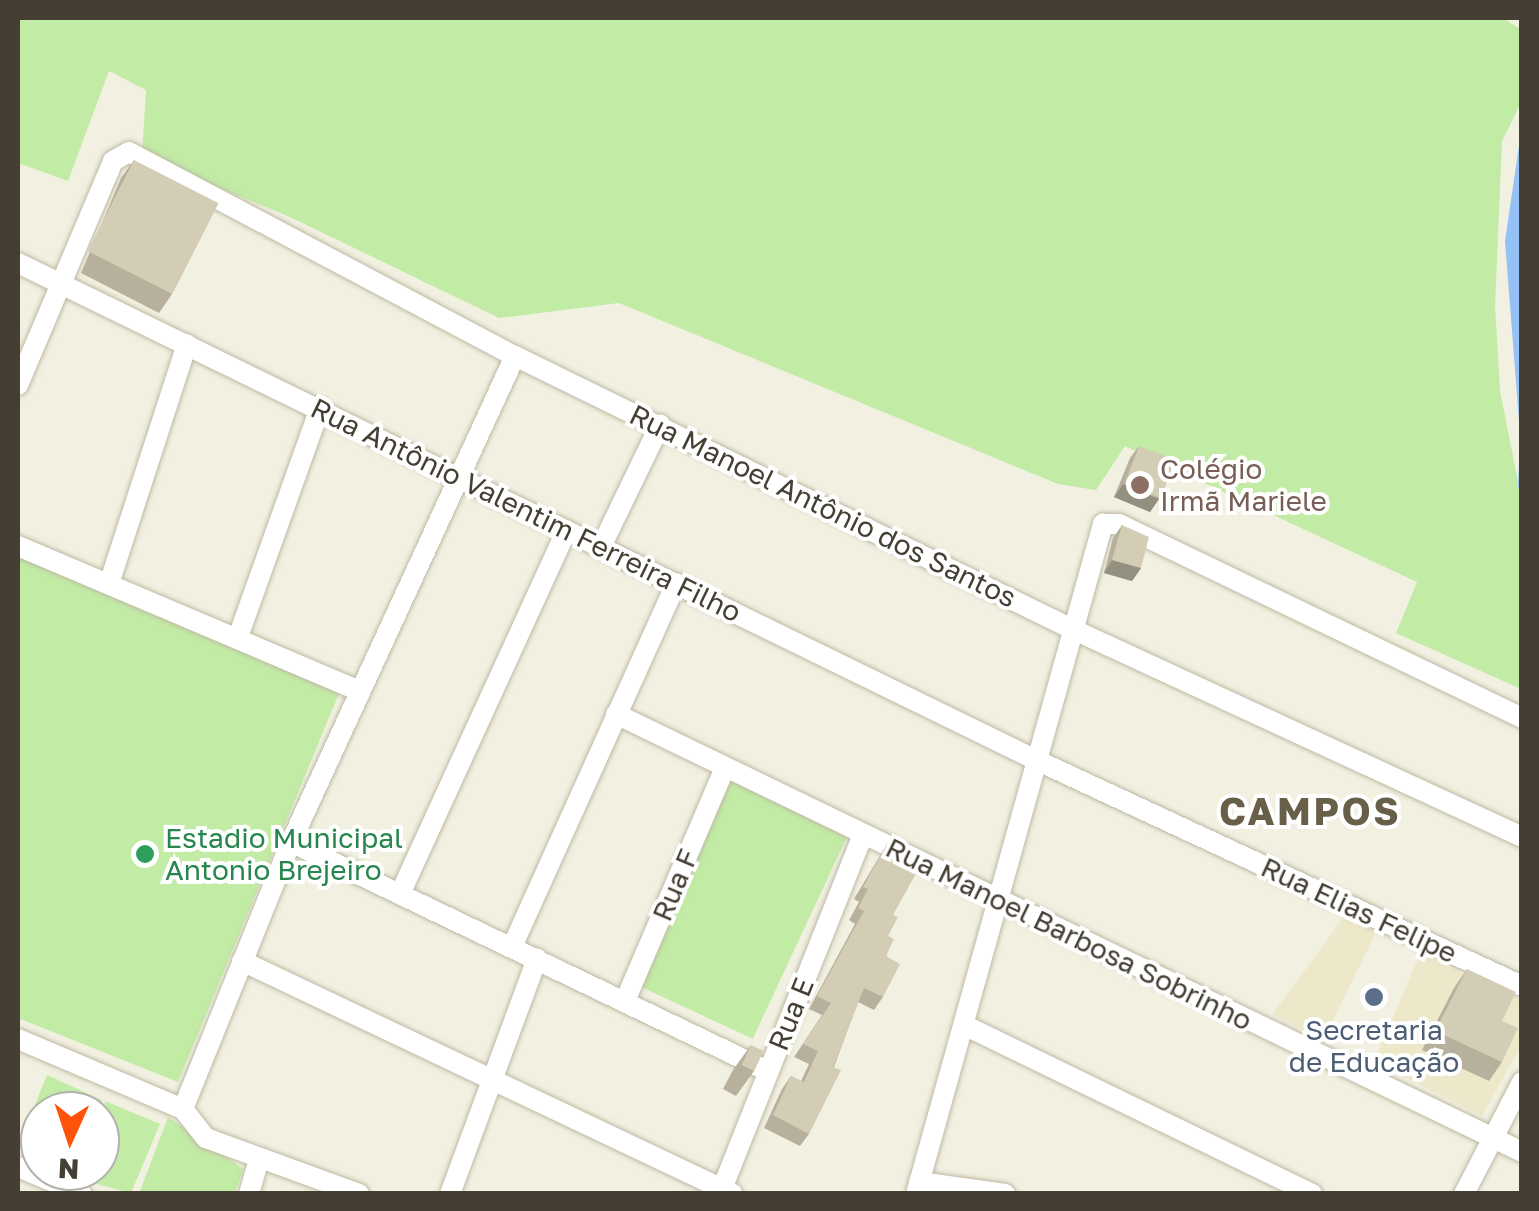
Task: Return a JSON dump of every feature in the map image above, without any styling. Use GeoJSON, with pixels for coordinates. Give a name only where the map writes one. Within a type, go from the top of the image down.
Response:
{"type":"FeatureCollection","features":[{"type":"Feature","properties":{"kind":"street","name":"Rua Manoel Antônio dos Santos"},"geometry":{"type":"LineString","coordinates":[[59,280],[113,161],[134,154],[516,356],[1070,628],[1522,838]]}},
{"type":"Feature","properties":{"kind":"street","name":"Rua Antônio Valentim Ferreira Filho"},"geometry":{"type":"LineString","coordinates":[[18,263],[1034,759]]}},
{"type":"Feature","properties":{"kind":"street"},"geometry":{"type":"LineString","coordinates":[[18,385],[59,280]]}},
{"type":"Feature","properties":{"kind":"street"},"geometry":{"type":"LineString","coordinates":[[109,584],[187,344]]}},
{"type":"Feature","properties":{"kind":"street"},"geometry":{"type":"LineString","coordinates":[[183,1109],[291,842],[516,356]]}},
{"type":"Feature","properties":{"kind":"street"},"geometry":{"type":"LineString","coordinates":[[238,638],[320,408]]}},
{"type":"Feature","properties":{"kind":"street"},"geometry":{"type":"LineString","coordinates":[[601,547],[660,424]]}},
{"type":"Feature","properties":{"kind":"street"},"geometry":{"type":"LineString","coordinates":[[1005,1194],[918,1188],[1098,529],[1119,524],[1522,718]]}},
{"type":"Feature","properties":{"kind":"street"},"geometry":{"type":"LineString","coordinates":[[400,894],[567,530]]}},
{"type":"Feature","properties":{"kind":"street"},"geometry":{"type":"LineString","coordinates":[[18,546],[359,691]]}},
{"type":"Feature","properties":{"kind":"street"},"geometry":{"type":"LineString","coordinates":[[512,947],[676,583]]}},
{"type":"Feature","properties":{"kind":"street","name":"Rua Manoel Barbosa Sobrinho"},"geometry":{"type":"LineString","coordinates":[[616,714],[1522,1152]]}},
{"type":"Feature","properties":{"kind":"street","name":"Rua Elias Felipe"},"geometry":{"type":"LineString","coordinates":[[1034,759],[1522,986]]}},
{"type":"Feature","properties":{"kind":"street","name":"Rua F"},"geometry":{"type":"LineString","coordinates":[[625,1001],[725,768]]}},
{"type":"Feature","properties":{"kind":"street","name":"Rua E"},"geometry":{"type":"LineString","coordinates":[[725,1192],[768,1070],[863,835]]}},
{"type":"Feature","properties":{"kind":"street"},"geometry":{"type":"LineString","coordinates":[[291,842],[768,1070]]}},
{"type":"Feature","properties":{"kind":"street"},"geometry":{"type":"LineString","coordinates":[[450,1194],[490,1076],[538,959]]}},
{"type":"Feature","properties":{"kind":"street"},"geometry":{"type":"LineString","coordinates":[[242,961],[490,1076],[725,1192]]}},
{"type":"Feature","properties":{"kind":"street"},"geometry":{"type":"LineString","coordinates":[[964,1025],[1312,1194]]}},
{"type":"Feature","properties":{"kind":"street"},"geometry":{"type":"LineString","coordinates":[[18,1040],[183,1109],[206,1138],[359,1194]]}},
{"type":"Feature","properties":{"kind":"street"},"geometry":{"type":"LineString","coordinates":[[1464,1194],[1522,1082]]}},
{"type":"Feature","properties":{"kind":"street"},"geometry":{"type":"LineString","coordinates":[[249,1194],[259,1160]]}},
{"type":"Feature","properties":{"kind":"street"},"geometry":{"type":"LineString","coordinates":[[18,1167],[82,1194]]}},
{"type":"Feature","properties":{"kind":"shaded area"},"geometry":{"type":"Polygon","coordinates":[[[1343,918],[1376,932],[1323,1041],[1273,1014],[1343,918]]]}},
{"type":"Feature","properties":{"kind":"shaded area"},"geometry":{"type":"Polygon","coordinates":[[[1420,954],[1521,1001],[1521,1046],[1482,1116],[1374,1062],[1420,954]]]}},
{"type":"Feature","properties":{"kind":"green space"},"geometry":{"type":"Polygon","coordinates":[[[18,18],[1503,18],[1522,30],[1521,103],[1502,141],[1495,305],[1500,391],[1521,497],[1521,689],[1396,633],[1417,582],[1125,446],[1096,490],[1058,484],[619,303],[499,318],[290,217],[142,156],[146,90],[109,71],[68,181],[18,163],[18,18]]]}},
{"type":"Feature","properties":{"kind":"green space","name":"Estadio Municipal Antonio Brejeiro"},"geometry":{"type":"Polygon","coordinates":[[[18,556],[340,691],[178,1082],[18,1018],[18,556]]]}},
{"type":"Feature","properties":{"kind":"green space"},"geometry":{"type":"Polygon","coordinates":[[[730,780],[848,835],[753,1039],[635,984],[730,780]]]}},
{"type":"Feature","properties":{"kind":"green space"},"geometry":{"type":"Polygon","coordinates":[[[47,1075],[82,1091],[41,1091],[47,1075]]]}},
{"type":"Feature","properties":{"kind":"green space"},"geometry":{"type":"Polygon","coordinates":[[[120,1107],[160,1124],[131,1193],[120,1190],[120,1107]]]}},
{"type":"Feature","properties":{"kind":"green space"},"geometry":{"type":"Polygon","coordinates":[[[168,1117],[243,1169],[235,1193],[139,1194],[168,1117]]]}},
{"type":"Feature","properties":{"kind":"water"},"geometry":{"type":"Polygon","coordinates":[[[1521,132],[1522,486],[1518,488],[1520,434],[1505,241],[1521,132]]]}},
{"type":"Feature","properties":{"kind":"building"},"geometry":{"type":"Polygon","coordinates":[[[134,160],[219,203],[172,294],[88,251],[134,160]]]}},
{"type":"Feature","properties":{"kind":"building"},"geometry":{"type":"Polygon","coordinates":[[[1139,446],[1175,460],[1161,498],[1124,484],[1139,446]]]}},
{"type":"Feature","properties":{"kind":"building"},"geometry":{"type":"Polygon","coordinates":[[[1122,525],[1149,537],[1141,568],[1112,560],[1122,525]]]}},
{"type":"Feature","properties":{"kind":"building"},"geometry":{"type":"Polygon","coordinates":[[[887,844],[923,861],[893,915],[898,917],[888,936],[894,939],[886,956],[900,964],[883,997],[864,988],[833,1067],[841,1070],[809,1134],[773,1115],[791,1076],[804,1082],[818,1051],[803,1044],[831,1003],[817,996],[864,911],[858,908],[868,889],[863,887],[887,844]]]}},
{"type":"Feature","properties":{"kind":"building"},"geometry":{"type":"Polygon","coordinates":[[[1467,969],[1516,992],[1502,1021],[1518,1028],[1502,1062],[1435,1031],[1467,969]]]}},
{"type":"Feature","properties":{"kind":"building"},"geometry":{"type":"Polygon","coordinates":[[[751,1045],[764,1051],[754,1071],[742,1065],[751,1045]]]}},
{"type":"Feature","properties":{"kind":"place","name":"Colégio Irmã Mariele"},"geometry":{"type":"Point","coordinates":[1140,485]}},
{"type":"Feature","properties":{"kind":"place","name":"Estadio Municipal Antonio Brejeiro"},"geometry":{"type":"Point","coordinates":[145,854]}},
{"type":"Feature","properties":{"kind":"place","name":"Secretaria de Educação"},"geometry":{"type":"Point","coordinates":[1374,997]}},
{"type":"Feature","properties":{"kind":"district","name":"CAMPOS"},"geometry":{"type":"Point","coordinates":[1310,811]}}]}
